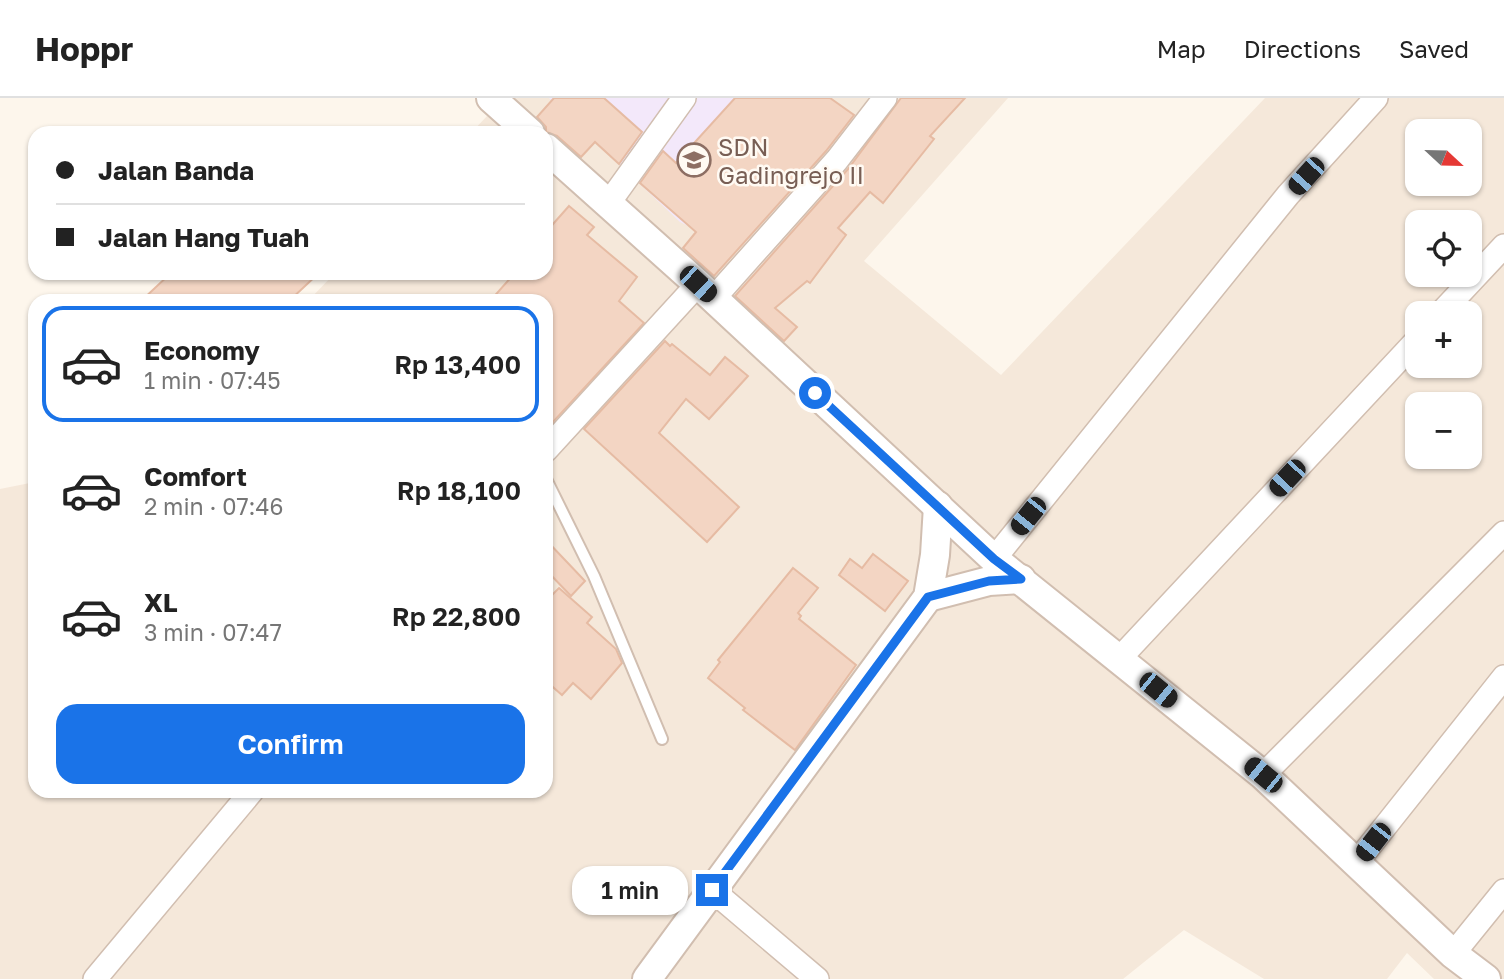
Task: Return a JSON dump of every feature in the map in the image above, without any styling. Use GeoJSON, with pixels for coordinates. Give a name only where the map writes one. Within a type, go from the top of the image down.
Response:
{"type":"FeatureCollection","features":[{"type":"Feature","properties":{"kind":"street"},"geometry":{"type":"LineString","coordinates":[[491,98],[522,126]]}},
{"type":"Feature","properties":{"kind":"street"},"geometry":{"type":"LineString","coordinates":[[608,204],[684,98]]}},
{"type":"Feature","properties":{"kind":"street"},"geometry":{"type":"LineString","coordinates":[[553,443],[837,160],[885,98]]}},
{"type":"Feature","properties":{"kind":"street"},"geometry":{"type":"LineString","coordinates":[[994,559],[1288,195],[1376,98]]}},
{"type":"Feature","properties":{"kind":"street"},"geometry":{"type":"LineString","coordinates":[[553,154],[994,559],[1263,775],[1453,954],[1486,979]]}},
{"type":"Feature","properties":{"kind":"street"},"geometry":{"type":"LineString","coordinates":[[1452,301],[1504,246]]}},
{"type":"Feature","properties":{"kind":"street"},"geometry":{"type":"LineString","coordinates":[[1120,658],[1405,352]]}},
{"type":"Feature","properties":{"kind":"street"},"geometry":{"type":"LineString","coordinates":[[648,979],[928,597],[935,555],[938,506]]}},
{"type":"Feature","properties":{"kind":"street"},"geometry":{"type":"LineString","coordinates":[[1263,775],[1504,533]]}},
{"type":"Feature","properties":{"kind":"street"},"geometry":{"type":"LineString","coordinates":[[928,597],[989,581],[1021,579]]}},
{"type":"Feature","properties":{"kind":"street"},"geometry":{"type":"LineString","coordinates":[[1356,863],[1504,677]]}},
{"type":"Feature","properties":{"kind":"street"},"geometry":{"type":"LineString","coordinates":[[95,979],[247,798]]}},
{"type":"Feature","properties":{"kind":"street"},"geometry":{"type":"LineString","coordinates":[[712,890],[817,979]]}},
{"type":"Feature","properties":{"kind":"street"},"geometry":{"type":"LineString","coordinates":[[1453,954],[1504,891]]}},
{"type":"Feature","properties":{"kind":"lane"},"geometry":{"type":"LineString","coordinates":[[553,493],[594,576],[662,739]]}},
{"type":"Feature","properties":{"kind":"shaded area"},"geometry":{"type":"Polygon","coordinates":[[[504,98],[1008,98],[864,261],[1001,375],[1265,98],[1504,98],[1504,979],[1434,979],[1407,953],[1387,979],[1264,979],[1184,930],[1123,979],[0,979],[0,489],[28,483],[28,798],[553,798],[553,294],[315,294],[328,280],[553,280],[553,126],[478,126],[504,98]]]}},
{"type":"Feature","properties":{"kind":"shaded area","name":"SDN Gadingrejo II"},"geometry":{"type":"Polygon","coordinates":[[[549,98],[832,98],[704,234],[680,222],[549,98]]]}},
{"type":"Feature","properties":{"kind":"building"},"geometry":{"type":"Polygon","coordinates":[[[554,98],[604,98],[642,132],[619,164],[595,142],[581,157],[553,135],[553,126],[545,126],[537,117],[554,98]]]}},
{"type":"Feature","properties":{"kind":"building"},"geometry":{"type":"Polygon","coordinates":[[[735,98],[830,98],[854,115],[826,151],[714,276],[683,248],[696,232],[640,183],[663,151],[676,163],[735,98]]]}},
{"type":"Feature","properties":{"kind":"building"},"geometry":{"type":"Polygon","coordinates":[[[901,98],[965,98],[930,136],[934,139],[883,203],[870,192],[838,228],[846,235],[810,283],[807,281],[775,308],[797,327],[784,341],[735,296],[848,169],[901,98]]]}},
{"type":"Feature","properties":{"kind":"building"},"geometry":{"type":"Polygon","coordinates":[[[569,206],[594,227],[587,235],[637,277],[619,301],[644,323],[553,422],[553,294],[496,294],[509,280],[553,280],[553,224],[569,206]]]}},
{"type":"Feature","properties":{"kind":"building"},"geometry":{"type":"Polygon","coordinates":[[[164,280],[312,280],[296,294],[148,294],[164,280]]]}},
{"type":"Feature","properties":{"kind":"building"},"geometry":{"type":"Polygon","coordinates":[[[665,341],[710,375],[725,357],[748,376],[709,419],[686,399],[659,433],[739,507],[707,542],[584,429],[665,341]]]}},
{"type":"Feature","properties":{"kind":"building"},"geometry":{"type":"Polygon","coordinates":[[[553,547],[585,581],[571,596],[553,577],[553,547]]]}},
{"type":"Feature","properties":{"kind":"building"},"geometry":{"type":"Polygon","coordinates":[[[873,554],[908,581],[885,611],[839,575],[850,559],[862,568],[873,554]]]}},
{"type":"Feature","properties":{"kind":"building"},"geometry":{"type":"Polygon","coordinates":[[[793,568],[818,588],[798,613],[801,616],[799,619],[856,665],[795,750],[743,710],[745,708],[708,678],[720,662],[718,660],[793,568]]]}},
{"type":"Feature","properties":{"kind":"building"},"geometry":{"type":"Polygon","coordinates":[[[559,588],[592,617],[587,623],[616,649],[622,663],[591,699],[573,683],[562,695],[553,687],[553,594],[559,588]]]}},
{"type":"Feature","properties":{"kind":"place","name":"SDN Gadingrejo II"},"geometry":{"type":"Point","coordinates":[694,160]}},
{"type":"Feature","properties":{"kind":"route"},"geometry":{"type":"LineString","coordinates":[[712,890],[928,597],[989,581],[1021,579],[994,559],[815,393]]}}]}
